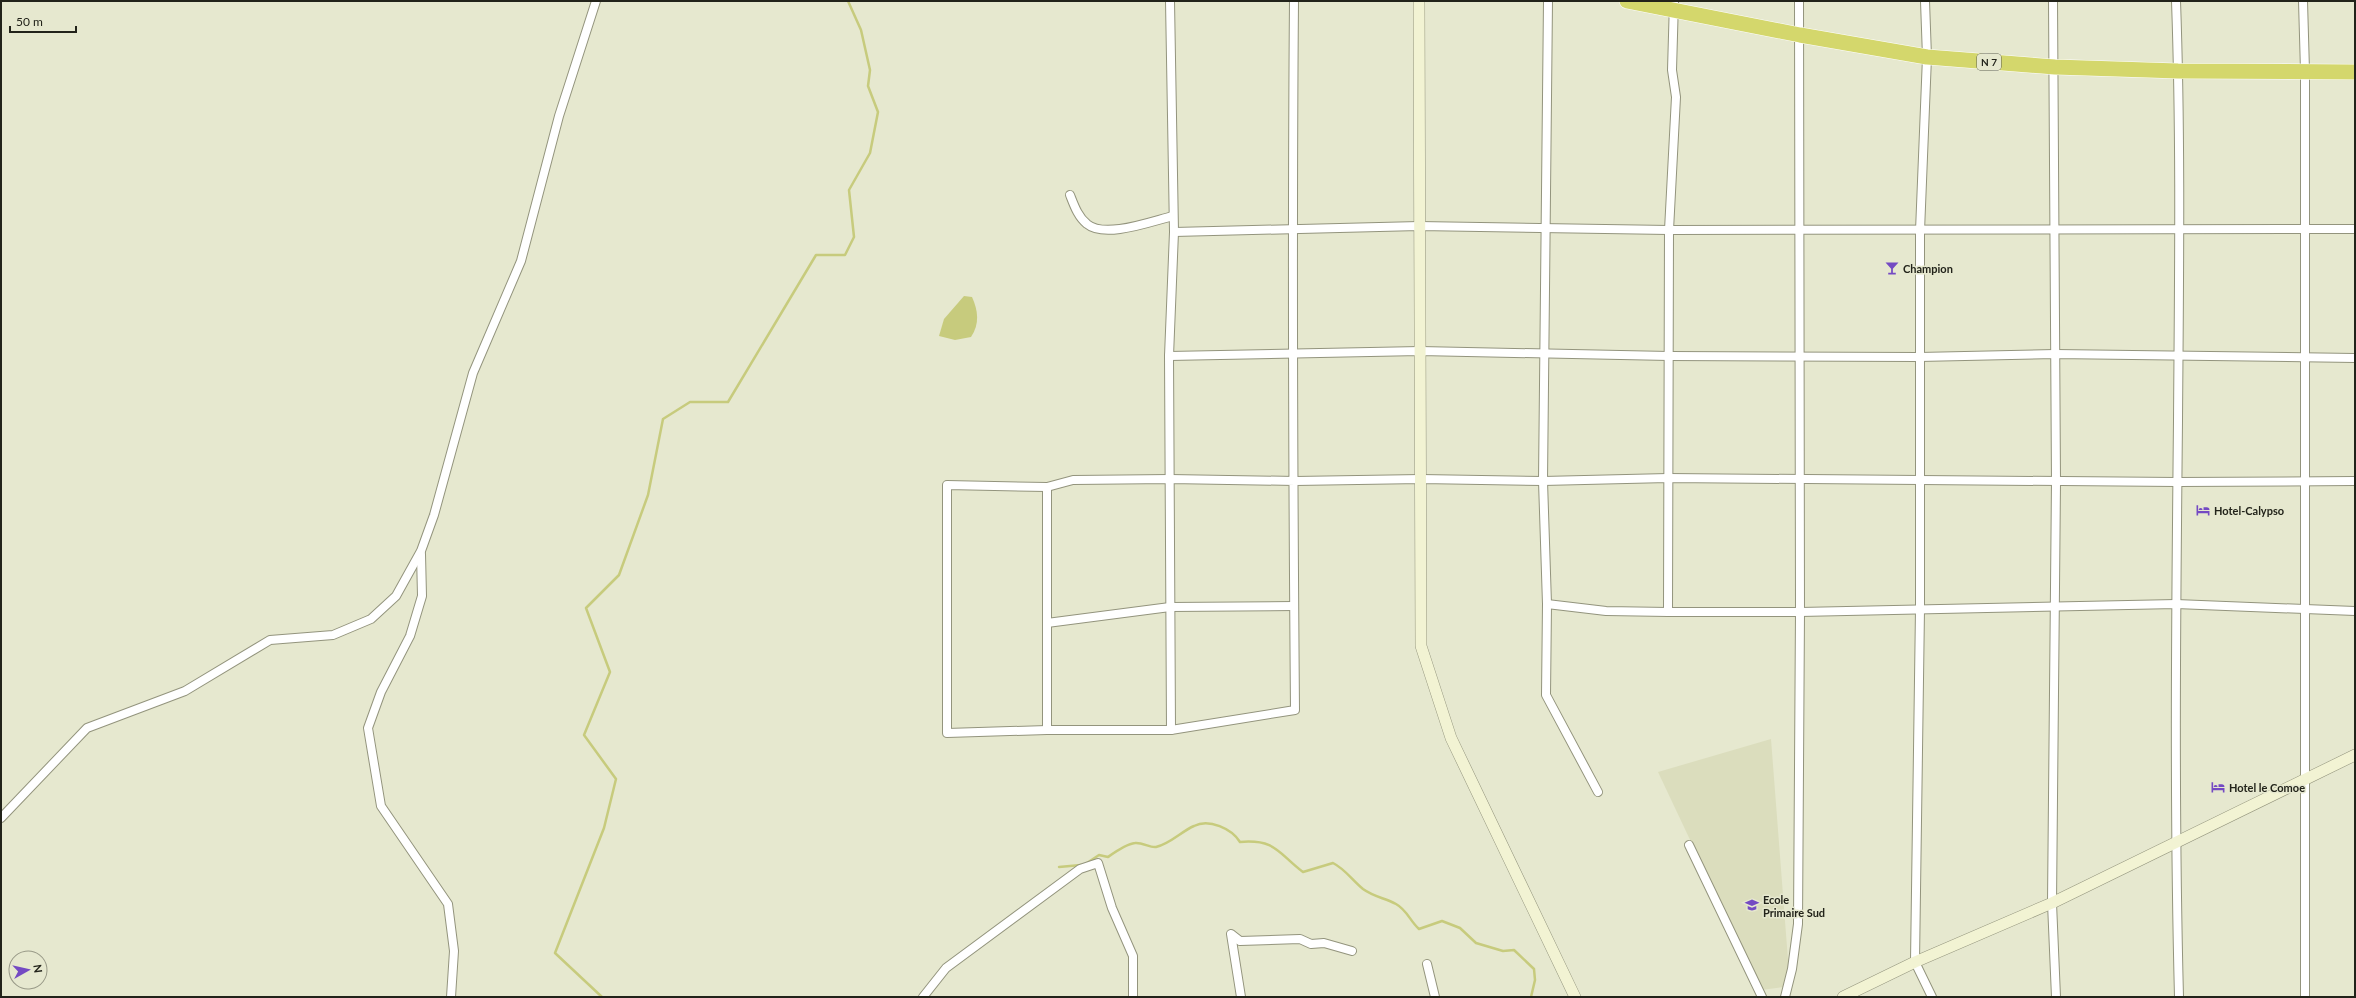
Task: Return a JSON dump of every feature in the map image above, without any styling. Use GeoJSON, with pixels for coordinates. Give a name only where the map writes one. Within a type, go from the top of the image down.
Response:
{"type":"FeatureCollection","features":[{"type":"Feature","properties":{"kind":"highway","name":"N 7"},"geometry":{"type":"LineString","coordinates":[[1628,1],[1674,6],[1800,35],[1927,57],[2055,68],[2178,71],[2355,72]]}},
{"type":"Feature","properties":{"kind":"street"},"geometry":{"type":"LineString","coordinates":[[1,818],[87,728],[185,691],[270,640],[333,635],[371,619],[396,596],[421,551],[434,515],[473,373],[521,261],[559,116],[596,1]]}},
{"type":"Feature","properties":{"kind":"street"},"geometry":{"type":"LineString","coordinates":[[1170,1],[1174,232],[1169,356],[1170,730]]}},
{"type":"Feature","properties":{"kind":"street"},"geometry":{"type":"LineString","coordinates":[[1294,1],[1292,228],[1295,481],[1295,710],[1170,730],[1047,730],[947,733],[947,485],[1047,487],[1073,480],[1170,479],[1295,481],[1421,479],[1543,482],[1668,478],[1800,480],[1919,479],[2056,482],[2305,483],[2355,481]]}},
{"type":"Feature","properties":{"kind":"street"},"geometry":{"type":"LineString","coordinates":[[1419,1],[1421,646],[1450,738],[1575,997]]}},
{"type":"Feature","properties":{"kind":"street"},"geometry":{"type":"LineString","coordinates":[[1548,1],[1543,482],[1547,604],[1546,695],[1598,792]]}},
{"type":"Feature","properties":{"kind":"street"},"geometry":{"type":"LineString","coordinates":[[1784,997],[1792,969],[1798,924],[1800,612],[1798,230],[1799,1]]}},
{"type":"Feature","properties":{"kind":"street"},"geometry":{"type":"LineString","coordinates":[[1925,1],[1927,57],[1920,231],[1920,609],[1915,962],[1932,997]]}},
{"type":"Feature","properties":{"kind":"street"},"geometry":{"type":"LineString","coordinates":[[2053,1],[2055,68],[2056,606],[2052,903],[2056,997]]}},
{"type":"Feature","properties":{"kind":"street"},"geometry":{"type":"LineString","coordinates":[[2176,1],[2179,229],[2175,842],[2179,997]]}},
{"type":"Feature","properties":{"kind":"street"},"geometry":{"type":"LineString","coordinates":[[2303,1],[2305,71],[2304,997]]}},
{"type":"Feature","properties":{"kind":"street"},"geometry":{"type":"LineString","coordinates":[[1668,612],[1669,230],[1676,97],[1672,70],[1674,6]]}},
{"type":"Feature","properties":{"kind":"street"},"geometry":{"type":"LineString","coordinates":[[1070,195],[1082,218],[1091,227],[1099,229],[1117,230],[1173,216]]}},
{"type":"Feature","properties":{"kind":"street"},"geometry":{"type":"LineString","coordinates":[[1174,232],[1420,226],[1546,229],[1920,231],[2055,228],[2355,229]]}},
{"type":"Feature","properties":{"kind":"street"},"geometry":{"type":"LineString","coordinates":[[1169,356],[1420,351],[1545,355],[1669,356],[1919,356],[2055,354],[2355,358]]}},
{"type":"Feature","properties":{"kind":"street"},"geometry":{"type":"LineString","coordinates":[[1047,487],[1047,730]]}},
{"type":"Feature","properties":{"kind":"street"},"geometry":{"type":"LineString","coordinates":[[421,551],[422,596],[410,636],[381,692],[368,728],[381,806],[448,904],[454,951],[452,997]]}},
{"type":"Feature","properties":{"kind":"street"},"geometry":{"type":"LineString","coordinates":[[1547,604],[1606,611],[1668,612],[1800,612],[2176,604],[2355,611]]}},
{"type":"Feature","properties":{"kind":"street"},"geometry":{"type":"LineString","coordinates":[[1047,623],[1170,607],[1294,606]]}},
{"type":"Feature","properties":{"kind":"street"},"geometry":{"type":"LineString","coordinates":[[1843,997],[1915,962],[2052,903],[2355,756]]}},
{"type":"Feature","properties":{"kind":"street"},"geometry":{"type":"LineString","coordinates":[[1689,845],[1762,997]]}},
{"type":"Feature","properties":{"kind":"street"},"geometry":{"type":"LineString","coordinates":[[923,997],[946,968],[1080,869],[1098,864],[1112,908],[1133,956],[1133,997]]}},
{"type":"Feature","properties":{"kind":"street"},"geometry":{"type":"LineString","coordinates":[[1241,997],[1231,934],[1240,941],[1300,940],[1310,944],[1324,943],[1352,951]]}},
{"type":"Feature","properties":{"kind":"street"},"geometry":{"type":"LineString","coordinates":[[1427,964],[1435,997]]}},
{"type":"Feature","properties":{"kind":"shaded area"},"geometry":{"type":"Polygon","coordinates":[[[964,296],[972,297],[977,312],[976,327],[971,337],[955,340],[939,336],[944,319],[964,296]]]}},
{"type":"Feature","properties":{"kind":"shaded area","name":"Ecole Primaire Sud"},"geometry":{"type":"Polygon","coordinates":[[[1771,739],[1790,986],[1761,990],[1658,772],[1771,739]]]}},
{"type":"Feature","properties":{"kind":"waterway"},"geometry":{"type":"LineString","coordinates":[[602,997],[555,953],[604,828],[616,779],[584,735],[610,672],[586,608],[619,575],[648,495],[663,419],[690,402],[728,402],[816,255],[845,255],[854,237],[849,190],[870,153],[878,112],[868,86],[870,70],[861,30],[848,1]]}},
{"type":"Feature","properties":{"kind":"waterway"},"geometry":{"type":"LineString","coordinates":[[1087,863],[1099,855],[1108,857],[1121,848],[1132,844],[1138,843],[1156,847],[1200,824],[1206,823],[1220,826],[1232,833],[1240,842],[1262,843],[1269,845],[1282,853],[1303,872],[1333,863],[1341,868],[1367,892],[1400,906],[1419,929],[1442,921],[1460,928],[1476,943],[1503,951],[1514,950],[1534,969],[1535,980],[1531,997]]}},
{"type":"Feature","properties":{"kind":"waterway"},"geometry":{"type":"LineString","coordinates":[[1059,867],[1081,865]]}},
{"type":"Feature","properties":{"kind":"place","name":"Champion"},"geometry":{"type":"Point","coordinates":[1892,268]}},
{"type":"Feature","properties":{"kind":"place","name":"Hotel-Calypso"},"geometry":{"type":"Point","coordinates":[2203,510]}},
{"type":"Feature","properties":{"kind":"place","name":"Hotel le Comoe"},"geometry":{"type":"Point","coordinates":[2218,787]}},
{"type":"Feature","properties":{"kind":"place","name":"Ecole Primaire Sud"},"geometry":{"type":"Point","coordinates":[1752,905]}}]}
